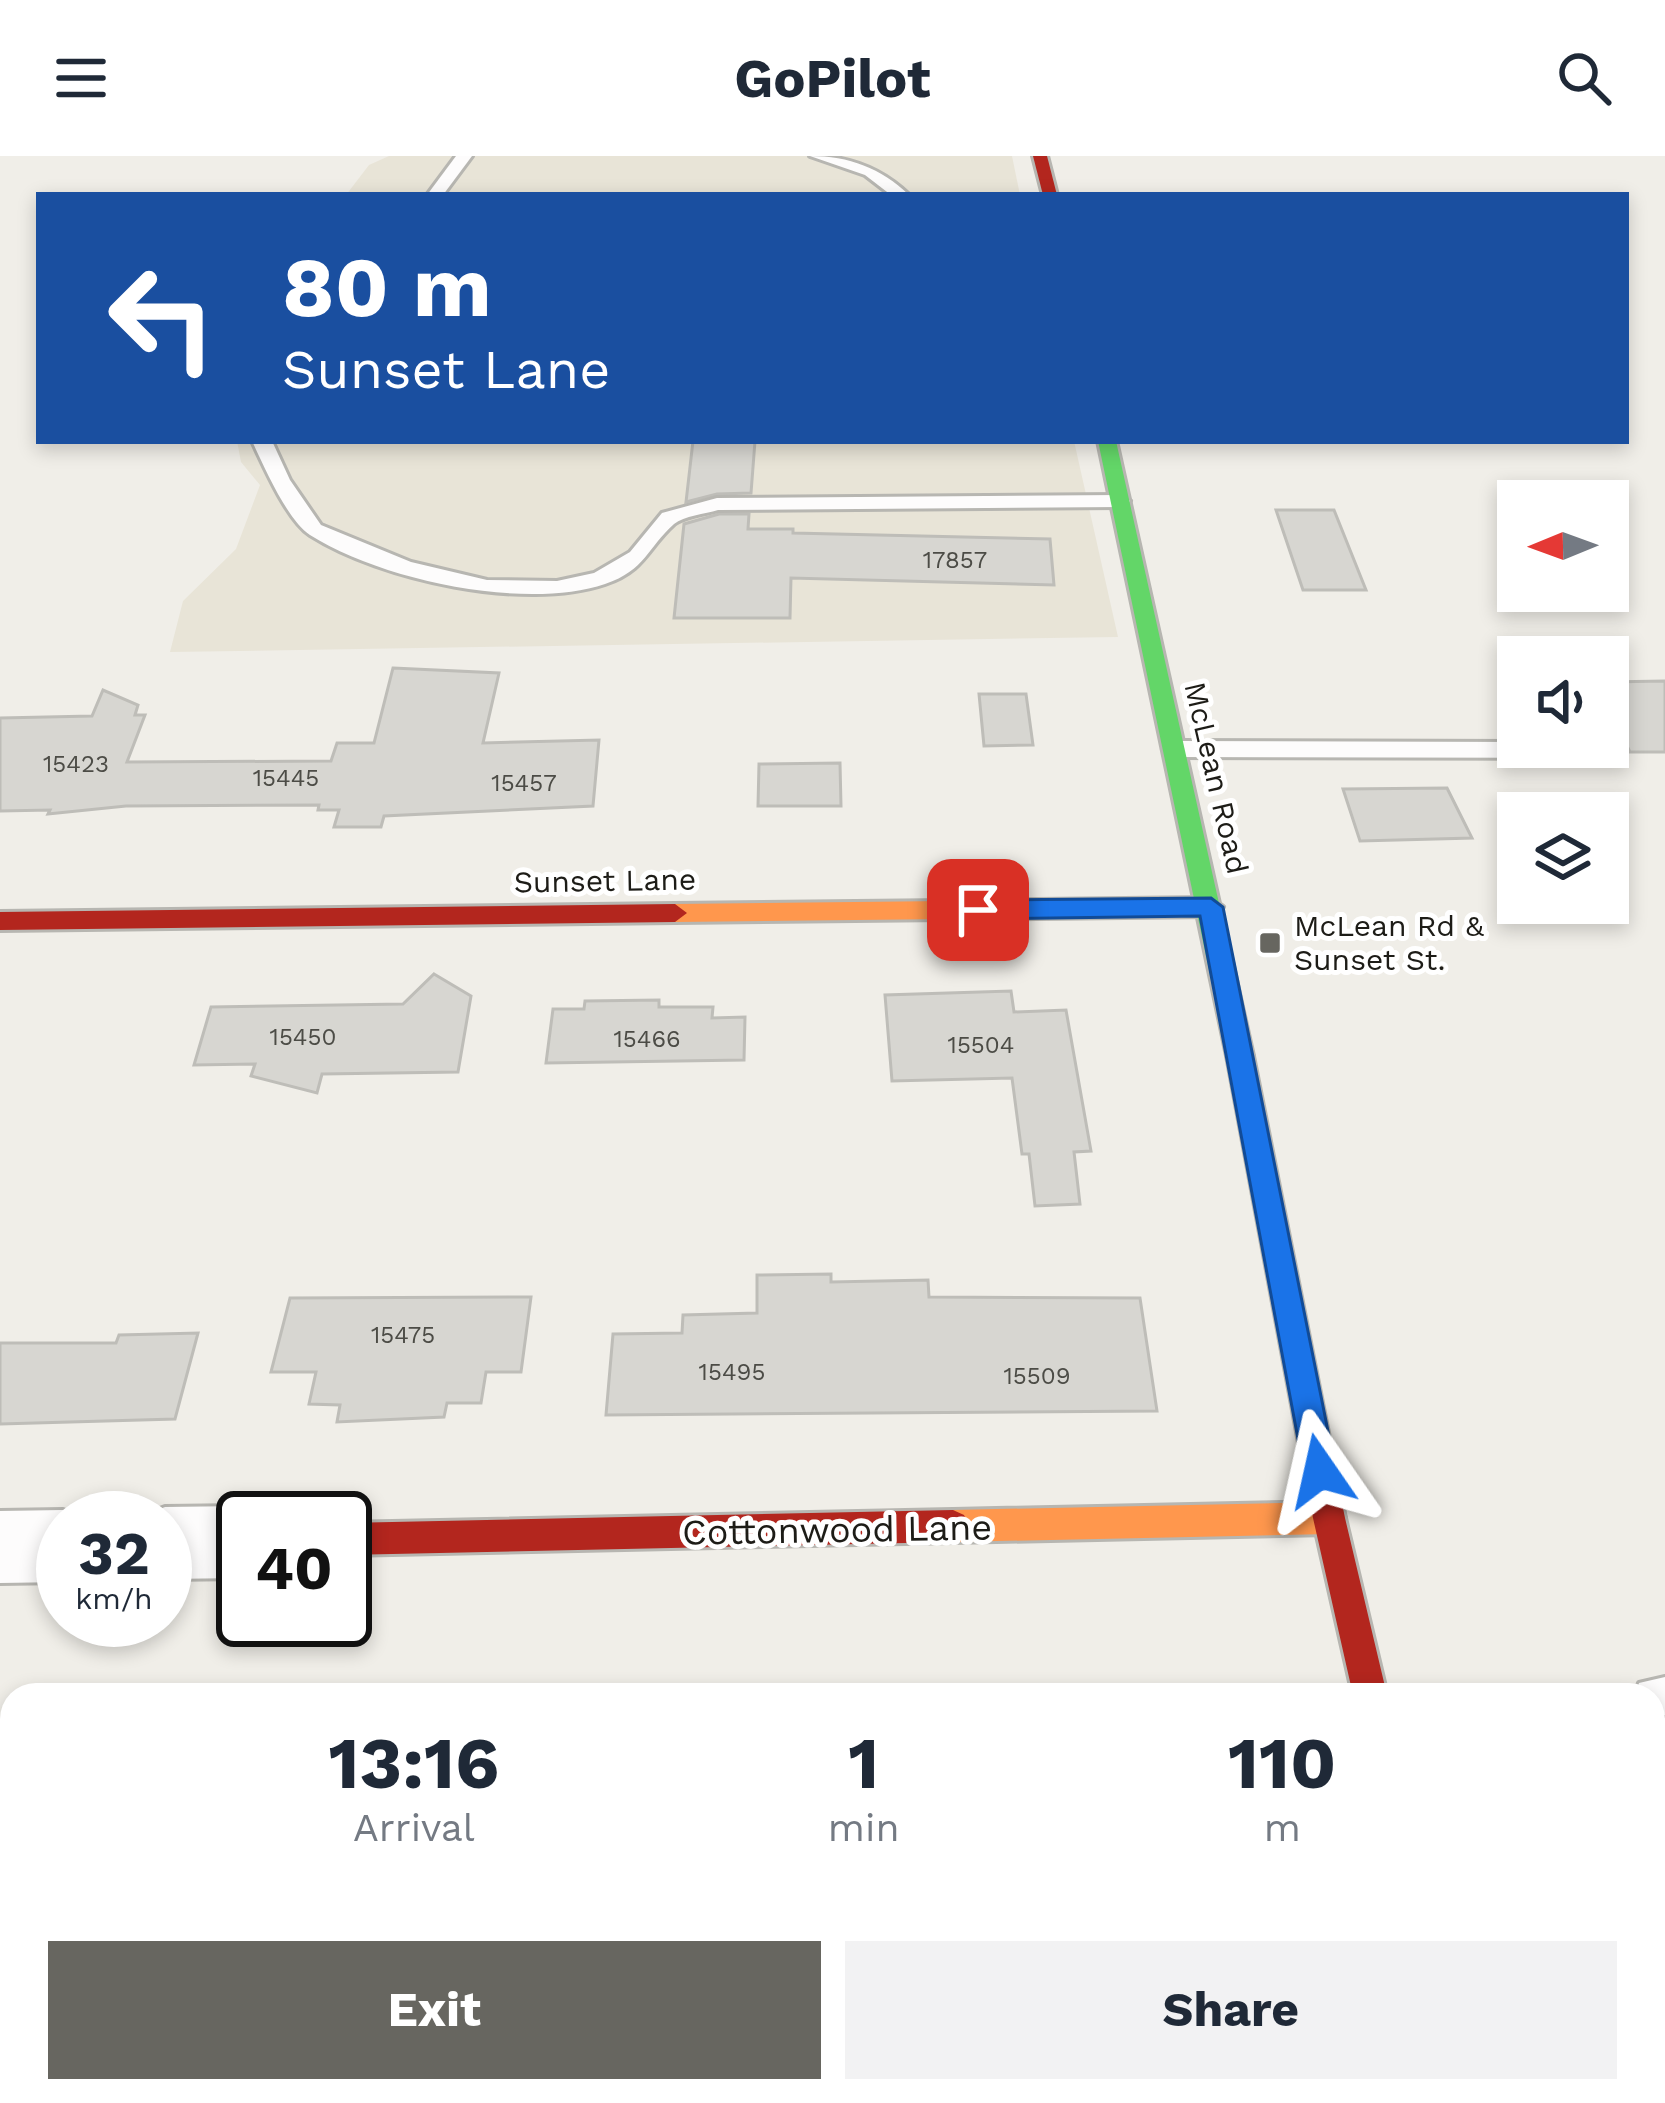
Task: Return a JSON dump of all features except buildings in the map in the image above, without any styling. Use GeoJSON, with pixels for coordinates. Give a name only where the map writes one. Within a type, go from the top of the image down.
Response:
{"type":"FeatureCollection","features":[{"type":"Feature","properties":{"kind":"street"},"geometry":{"type":"LineString","coordinates":[[1040,156],[1049,192]]}},
{"type":"Feature","properties":{"kind":"street","name":"McLean Road"},"geometry":{"type":"LineString","coordinates":[[1107,444],[1211,907],[1329,1518],[1367,1683]]}},
{"type":"Feature","properties":{"kind":"street","name":"Sunset Lane"},"geometry":{"type":"LineString","coordinates":[[0,921],[1211,907]]}},
{"type":"Feature","properties":{"kind":"street","name":"Cottonwood Lane"},"geometry":{"type":"LineString","coordinates":[[372,1538],[1329,1518]]}},
{"type":"Feature","properties":{"kind":"street"},"geometry":{"type":"LineString","coordinates":[[0,1547],[36,1546]]}},
{"type":"Feature","properties":{"kind":"lane"},"geometry":{"type":"LineString","coordinates":[[437,192],[464,156]]}},
{"type":"Feature","properties":{"kind":"lane"},"geometry":{"type":"LineString","coordinates":[[818,156],[871,172],[897,192]]}},
{"type":"Feature","properties":{"kind":"lane"},"geometry":{"type":"LineString","coordinates":[[263,444],[280,480],[314,529],[404,567],[487,586],[557,588],[601,578],[638,557],[669,517],[717,504],[1120,501]]}},
{"type":"Feature","properties":{"kind":"lane"},"geometry":{"type":"LineString","coordinates":[[1175,749],[1497,750]]}},
{"type":"Feature","properties":{"kind":"shaded area"},"geometry":{"type":"Polygon","coordinates":[[[389,156],[1012,156],[1019,192],[348,192],[369,165],[389,156]]]}},
{"type":"Feature","properties":{"kind":"shaded area"},"geometry":{"type":"Polygon","coordinates":[[[238,444],[1075,444],[1118,637],[170,652],[183,601],[236,549],[260,485],[241,462],[238,444]]]}},
{"type":"Feature","properties":{"kind":"traffic: fast"},"geometry":{"type":"LineString","coordinates":[[1108,444],[1240,1056]]}},
{"type":"Feature","properties":{"kind":"traffic: slow"},"geometry":{"type":"LineString","coordinates":[[675,913],[1211,907]]}},
{"type":"Feature","properties":{"kind":"traffic: slow"},"geometry":{"type":"LineString","coordinates":[[953,1526],[1329,1518]]}},
{"type":"Feature","properties":{"kind":"traffic: jam"},"geometry":{"type":"LineString","coordinates":[[1040,156],[1049,192]]}},
{"type":"Feature","properties":{"kind":"traffic: jam"},"geometry":{"type":"LineString","coordinates":[[0,921],[675,913]]}},
{"type":"Feature","properties":{"kind":"traffic: jam"},"geometry":{"type":"LineString","coordinates":[[1240,1056],[1329,1518],[1367,1683]]}},
{"type":"Feature","properties":{"kind":"traffic: jam"},"geometry":{"type":"LineString","coordinates":[[372,1538],[953,1526]]}},
{"type":"Feature","properties":{"kind":"place","name":"McLean Rd & Sunset St."},"geometry":{"type":"Point","coordinates":[1270,943]}},
{"type":"Feature","properties":{"kind":"route"},"geometry":{"type":"LineString","coordinates":[[978,910],[1211,907],[1320,1471]]}}]}
